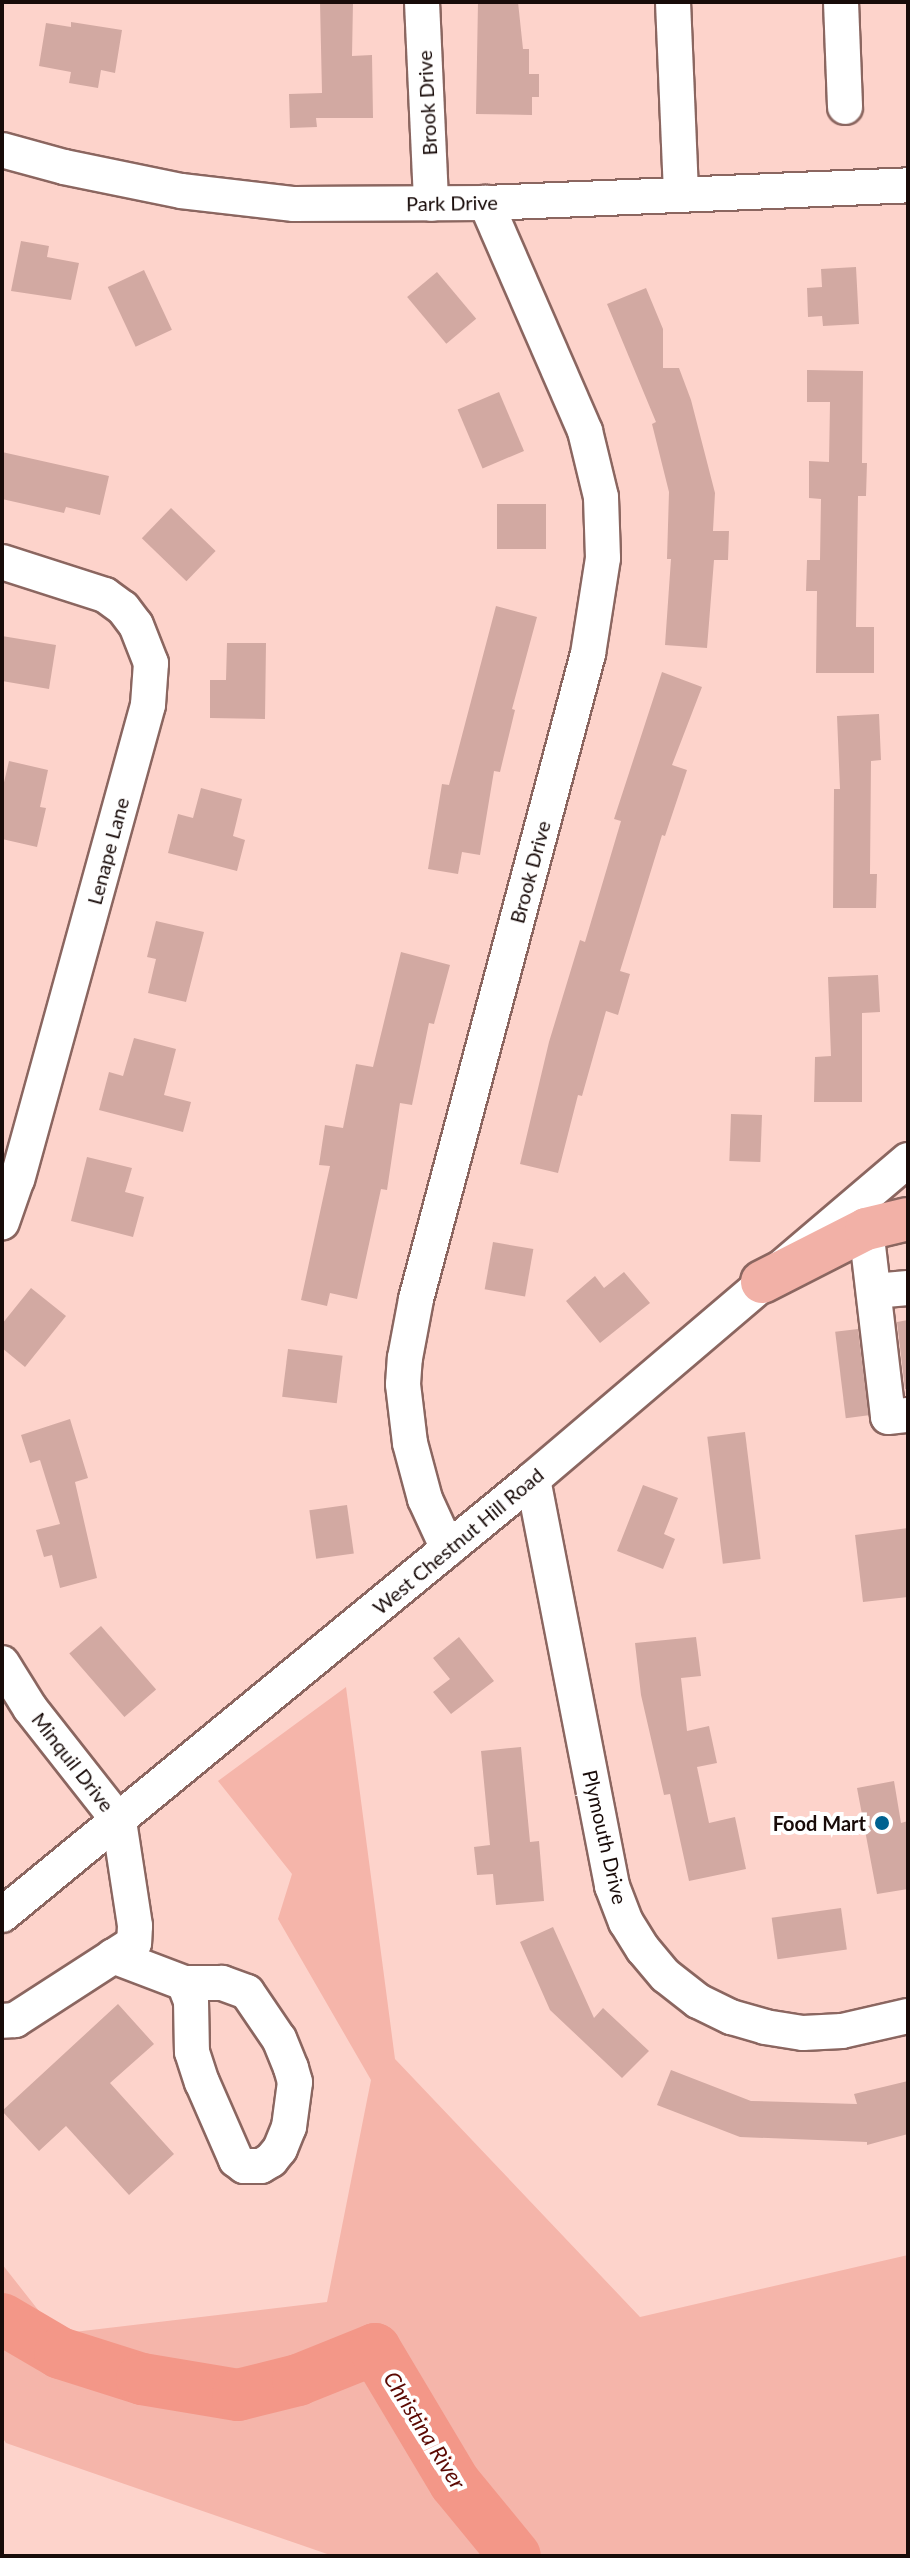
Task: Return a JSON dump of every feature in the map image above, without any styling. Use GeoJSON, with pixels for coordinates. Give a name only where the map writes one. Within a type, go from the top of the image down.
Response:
{"type":"FeatureCollection","features":[{"type":"Feature","properties":{"kind":"main road"},"geometry":{"type":"LineString","coordinates":[[762,1282],[866,1229],[908,1219]]}},
{"type":"Feature","properties":{"kind":"street","name":"Brook Drive"},"geometry":{"type":"LineString","coordinates":[[422,2],[431,204]]}},
{"type":"Feature","properties":{"kind":"street"},"geometry":{"type":"LineString","coordinates":[[673,2],[681,194]]}},
{"type":"Feature","properties":{"kind":"street"},"geometry":{"type":"LineString","coordinates":[[841,2],[845,107]]}},
{"type":"Feature","properties":{"kind":"street","name":"Park Drive"},"geometry":{"type":"LineString","coordinates":[[2,150],[123,180],[241,200],[309,204],[486,203],[908,185]]}},
{"type":"Feature","properties":{"kind":"street","name":"Brook Drive"},"geometry":{"type":"LineString","coordinates":[[448,1549],[425,1499],[410,1443],[405,1358],[424,1268],[588,654],[603,558],[601,497],[585,431],[486,203]]}},
{"type":"Feature","properties":{"kind":"street","name":"Lenape Lane"},"geometry":{"type":"LineString","coordinates":[[2,562],[105,595],[123,608],[136,625],[151,663],[148,705],[17,1179],[2,1222]]}},
{"type":"Feature","properties":{"kind":"street","name":"West Chestnut Hill Road"},"geometry":{"type":"LineString","coordinates":[[2,1915],[533,1479],[908,1160]]}},
{"type":"Feature","properties":{"kind":"street"},"geometry":{"type":"LineString","coordinates":[[866,1229],[888,1417],[908,1415]]}},
{"type":"Feature","properties":{"kind":"street"},"geometry":{"type":"LineString","coordinates":[[874,1291],[908,1288]]}},
{"type":"Feature","properties":{"kind":"street","name":"Plymouth Drive"},"geometry":{"type":"LineString","coordinates":[[533,1479],[612,1886],[626,1922],[643,1949],[666,1976],[698,2001],[731,2017],[765,2027],[803,2033],[842,2031],[908,2016]]}},
{"type":"Feature","properties":{"kind":"street","name":"Minquil Drive"},"geometry":{"type":"LineString","coordinates":[[2,1663],[30,1708],[119,1821]]}},
{"type":"Feature","properties":{"kind":"street"},"geometry":{"type":"LineString","coordinates":[[2,2021],[15,2020],[134,1943],[135,1926],[119,1821]]}},
{"type":"Feature","properties":{"kind":"street"},"geometry":{"type":"LineString","coordinates":[[113,1956],[184,1983],[222,1983],[247,1992],[279,2039],[295,2082],[289,2127],[271,2160],[261,2166],[244,2166],[236,2160],[202,2082],[192,2052],[191,2001],[184,1983]]}},
{"type":"Feature","properties":{"kind":"shaded area"},"geometry":{"type":"Polygon","coordinates":[[[346,1687],[395,2059],[640,2317],[908,2255],[908,2556],[333,2556],[6,2443],[2,2437],[2,2264],[57,2334],[327,2302],[371,2080],[278,1919],[292,1874],[218,1781],[346,1687]]]}},
{"type":"Feature","properties":{"kind":"building"},"geometry":{"type":"Polygon","coordinates":[[[320,2],[353,2],[352,56],[372,55],[373,118],[316,118],[317,127],[290,128],[289,94],[322,93],[320,2]]]}},
{"type":"Feature","properties":{"kind":"building"},"geometry":{"type":"Polygon","coordinates":[[[478,2],[518,2],[523,49],[529,49],[529,74],[539,74],[539,97],[532,97],[532,115],[476,114],[478,2]]]}},
{"type":"Feature","properties":{"kind":"building"},"geometry":{"type":"Polygon","coordinates":[[[71,22],[122,30],[115,73],[101,70],[98,88],[69,83],[71,72],[39,66],[46,23],[71,27],[71,22]]]}},
{"type":"Feature","properties":{"kind":"building"},"geometry":{"type":"Polygon","coordinates":[[[21,241],[49,246],[47,257],[79,263],[71,300],[11,291],[21,241]]]}},
{"type":"Feature","properties":{"kind":"building"},"geometry":{"type":"Polygon","coordinates":[[[856,267],[859,324],[823,326],[822,316],[808,317],[807,288],[822,287],[821,269],[856,267]]]}},
{"type":"Feature","properties":{"kind":"building"},"geometry":{"type":"Polygon","coordinates":[[[144,270],[172,330],[136,347],[108,287],[144,270]]]}},
{"type":"Feature","properties":{"kind":"building"},"geometry":{"type":"Polygon","coordinates":[[[437,272],[476,319],[446,344],[407,297],[437,272]]]}},
{"type":"Feature","properties":{"kind":"building"},"geometry":{"type":"Polygon","coordinates":[[[646,288],[663,329],[663,368],[679,368],[691,400],[715,493],[713,531],[729,531],[728,560],[714,560],[707,648],[665,645],[671,559],[667,559],[669,492],[652,424],[656,422],[607,304],[646,288]]]}},
{"type":"Feature","properties":{"kind":"building"},"geometry":{"type":"Polygon","coordinates":[[[807,370],[863,371],[862,463],[867,463],[866,496],[858,496],[856,627],[874,627],[874,673],[816,673],[817,591],[806,591],[807,560],[820,560],[821,499],[809,498],[809,461],[829,462],[830,402],[807,402],[807,370]]]}},
{"type":"Feature","properties":{"kind":"building"},"geometry":{"type":"Polygon","coordinates":[[[499,392],[524,451],[483,468],[458,410],[499,392]]]}},
{"type":"Feature","properties":{"kind":"building"},"geometry":{"type":"Polygon","coordinates":[[[2,452],[109,476],[100,515],[66,507],[64,513],[2,499],[2,452]]]}},
{"type":"Feature","properties":{"kind":"building"},"geometry":{"type":"Polygon","coordinates":[[[497,504],[546,504],[546,549],[497,549],[497,504]]]}},
{"type":"Feature","properties":{"kind":"building"},"geometry":{"type":"Polygon","coordinates":[[[171,508],[216,551],[186,581],[142,538],[171,508]]]}},
{"type":"Feature","properties":{"kind":"building"},"geometry":{"type":"Polygon","coordinates":[[[496,606],[537,617],[512,709],[515,710],[500,772],[494,771],[480,855],[462,852],[458,874],[428,869],[442,784],[449,785],[496,606]]]}},
{"type":"Feature","properties":{"kind":"building"},"geometry":{"type":"Polygon","coordinates":[[[2,636],[56,645],[49,689],[2,681],[2,636]]]}},
{"type":"Feature","properties":{"kind":"building"},"geometry":{"type":"Polygon","coordinates":[[[227,643],[266,643],[265,719],[210,718],[210,680],[226,680],[227,643]]]}},
{"type":"Feature","properties":{"kind":"building"},"geometry":{"type":"Polygon","coordinates":[[[662,672],[702,687],[672,765],[687,770],[665,836],[662,835],[620,971],[630,974],[618,1015],[606,1011],[582,1096],[578,1095],[558,1173],[520,1164],[549,1042],[580,940],[585,942],[621,821],[614,819],[662,672]]]}},
{"type":"Feature","properties":{"kind":"building"},"geometry":{"type":"Polygon","coordinates":[[[879,714],[881,760],[871,761],[870,874],[877,874],[876,908],[833,908],[834,789],[840,789],[837,716],[879,714]]]}},
{"type":"Feature","properties":{"kind":"building"},"geometry":{"type":"Polygon","coordinates":[[[9,761],[48,770],[40,807],[46,808],[37,847],[2,839],[2,791],[9,761]]]}},
{"type":"Feature","properties":{"kind":"building"},"geometry":{"type":"Polygon","coordinates":[[[201,788],[242,799],[233,836],[245,840],[237,871],[168,853],[178,814],[193,818],[201,788]]]}},
{"type":"Feature","properties":{"kind":"building"},"geometry":{"type":"Polygon","coordinates":[[[156,921],[204,932],[186,1002],[148,993],[156,959],[147,957],[156,921]]]}},
{"type":"Feature","properties":{"kind":"building"},"geometry":{"type":"Polygon","coordinates":[[[401,952],[450,965],[434,1024],[429,1023],[412,1105],[400,1103],[387,1190],[381,1189],[357,1299],[330,1293],[327,1306],[301,1300],[330,1166],[319,1165],[325,1125],[343,1128],[356,1064],[373,1067],[401,952]]]}},
{"type":"Feature","properties":{"kind":"building"},"geometry":{"type":"Polygon","coordinates":[[[878,975],[880,1012],[862,1013],[862,1102],[814,1102],[815,1057],[831,1056],[828,977],[878,975]]]}},
{"type":"Feature","properties":{"kind":"building"},"geometry":{"type":"Polygon","coordinates":[[[134,1038],[176,1049],[164,1095],[191,1102],[183,1132],[99,1110],[109,1072],[123,1076],[134,1038]]]}},
{"type":"Feature","properties":{"kind":"building"},"geometry":{"type":"Polygon","coordinates":[[[731,1114],[762,1115],[760,1162],[729,1161],[731,1114]]]}},
{"type":"Feature","properties":{"kind":"building"},"geometry":{"type":"Polygon","coordinates":[[[87,1157],[132,1168],[125,1192],[144,1197],[133,1237],[71,1221],[87,1157]]]}},
{"type":"Feature","properties":{"kind":"building"},"geometry":{"type":"Polygon","coordinates":[[[493,1242],[533,1249],[525,1296],[485,1289],[493,1242]]]}},
{"type":"Feature","properties":{"kind":"building"},"geometry":{"type":"Polygon","coordinates":[[[624,1272],[650,1303],[600,1343],[566,1301],[595,1276],[604,1288],[624,1272]]]}},
{"type":"Feature","properties":{"kind":"building"},"geometry":{"type":"Polygon","coordinates":[[[31,1288],[66,1316],[25,1367],[2,1348],[2,1324],[31,1288]]]}},
{"type":"Feature","properties":{"kind":"building"},"geometry":{"type":"Polygon","coordinates":[[[908,1320],[908,1389],[905,1389],[897,1322],[908,1320]]]}},
{"type":"Feature","properties":{"kind":"building"},"geometry":{"type":"Polygon","coordinates":[[[858,1329],[869,1415],[846,1418],[835,1332],[858,1329]]]}},
{"type":"Feature","properties":{"kind":"building"},"geometry":{"type":"Polygon","coordinates":[[[288,1349],[343,1356],[337,1403],[282,1397],[288,1349]]]}},
{"type":"Feature","properties":{"kind":"building"},"geometry":{"type":"Polygon","coordinates":[[[70,1419],[88,1478],[75,1482],[97,1578],[60,1588],[52,1555],[44,1557],[36,1530],[60,1524],[40,1460],[30,1463],[21,1435],[70,1419]]]}},
{"type":"Feature","properties":{"kind":"building"},"geometry":{"type":"Polygon","coordinates":[[[745,1432],[761,1559],[723,1564],[707,1437],[745,1432]]]}},
{"type":"Feature","properties":{"kind":"building"},"geometry":{"type":"Polygon","coordinates":[[[643,1485],[678,1498],[664,1534],[675,1539],[663,1569],[617,1551],[643,1485]]]}},
{"type":"Feature","properties":{"kind":"building"},"geometry":{"type":"Polygon","coordinates":[[[347,1505],[354,1554],[316,1559],[309,1510],[347,1505]]]}},
{"type":"Feature","properties":{"kind":"building"},"geometry":{"type":"Polygon","coordinates":[[[908,1528],[908,1597],[863,1602],[855,1535],[908,1528]]]}},
{"type":"Feature","properties":{"kind":"building"},"geometry":{"type":"Polygon","coordinates":[[[101,1626],[156,1689],[124,1717],[69,1654],[101,1626]]]}},
{"type":"Feature","properties":{"kind":"building"},"geometry":{"type":"Polygon","coordinates":[[[459,1637],[494,1681],[451,1714],[433,1692],[450,1679],[433,1658],[459,1637]]]}},
{"type":"Feature","properties":{"kind":"building"},"geometry":{"type":"Polygon","coordinates":[[[696,1637],[701,1676],[681,1678],[687,1731],[709,1726],[717,1763],[697,1767],[709,1823],[735,1817],[746,1869],[689,1881],[670,1794],[664,1795],[641,1695],[635,1643],[696,1637]]]}},
{"type":"Feature","properties":{"kind":"building"},"geometry":{"type":"Polygon","coordinates":[[[521,1747],[530,1842],[539,1841],[544,1901],[496,1905],[493,1874],[477,1875],[474,1847],[490,1845],[481,1751],[521,1747]]]}},
{"type":"Feature","properties":{"kind":"building","name":"Food Mart"},"geometry":{"type":"Polygon","coordinates":[[[894,1781],[901,1823],[908,1821],[908,1889],[877,1894],[857,1788],[894,1781]]]}},
{"type":"Feature","properties":{"kind":"building"},"geometry":{"type":"Polygon","coordinates":[[[841,1908],[847,1950],[778,1959],[772,1918],[841,1908]]]}},
{"type":"Feature","properties":{"kind":"building"},"geometry":{"type":"Polygon","coordinates":[[[553,1927],[594,2018],[603,2008],[649,2051],[622,2078],[550,2010],[520,1942],[553,1927]]]}},
{"type":"Feature","properties":{"kind":"building"},"geometry":{"type":"Polygon","coordinates":[[[118,2004],[154,2044],[110,2083],[174,2154],[129,2195],[66,2126],[39,2151],[2,2111],[118,2004]]]}},
{"type":"Feature","properties":{"kind":"building"},"geometry":{"type":"Polygon","coordinates":[[[671,2070],[751,2101],[857,2104],[854,2094],[908,2081],[908,2134],[867,2145],[867,2142],[740,2137],[657,2105],[671,2070]]]}},
{"type":"Feature","properties":{"kind":"waterway","name":"Christina River"},"geometry":{"type":"LineString","coordinates":[[2,2319],[60,2353],[142,2379],[238,2395],[298,2380],[375,2349],[455,2483],[515,2556]]}},
{"type":"Feature","properties":{"kind":"place","name":"Food Mart"},"geometry":{"type":"Point","coordinates":[882,1823]}}]}
